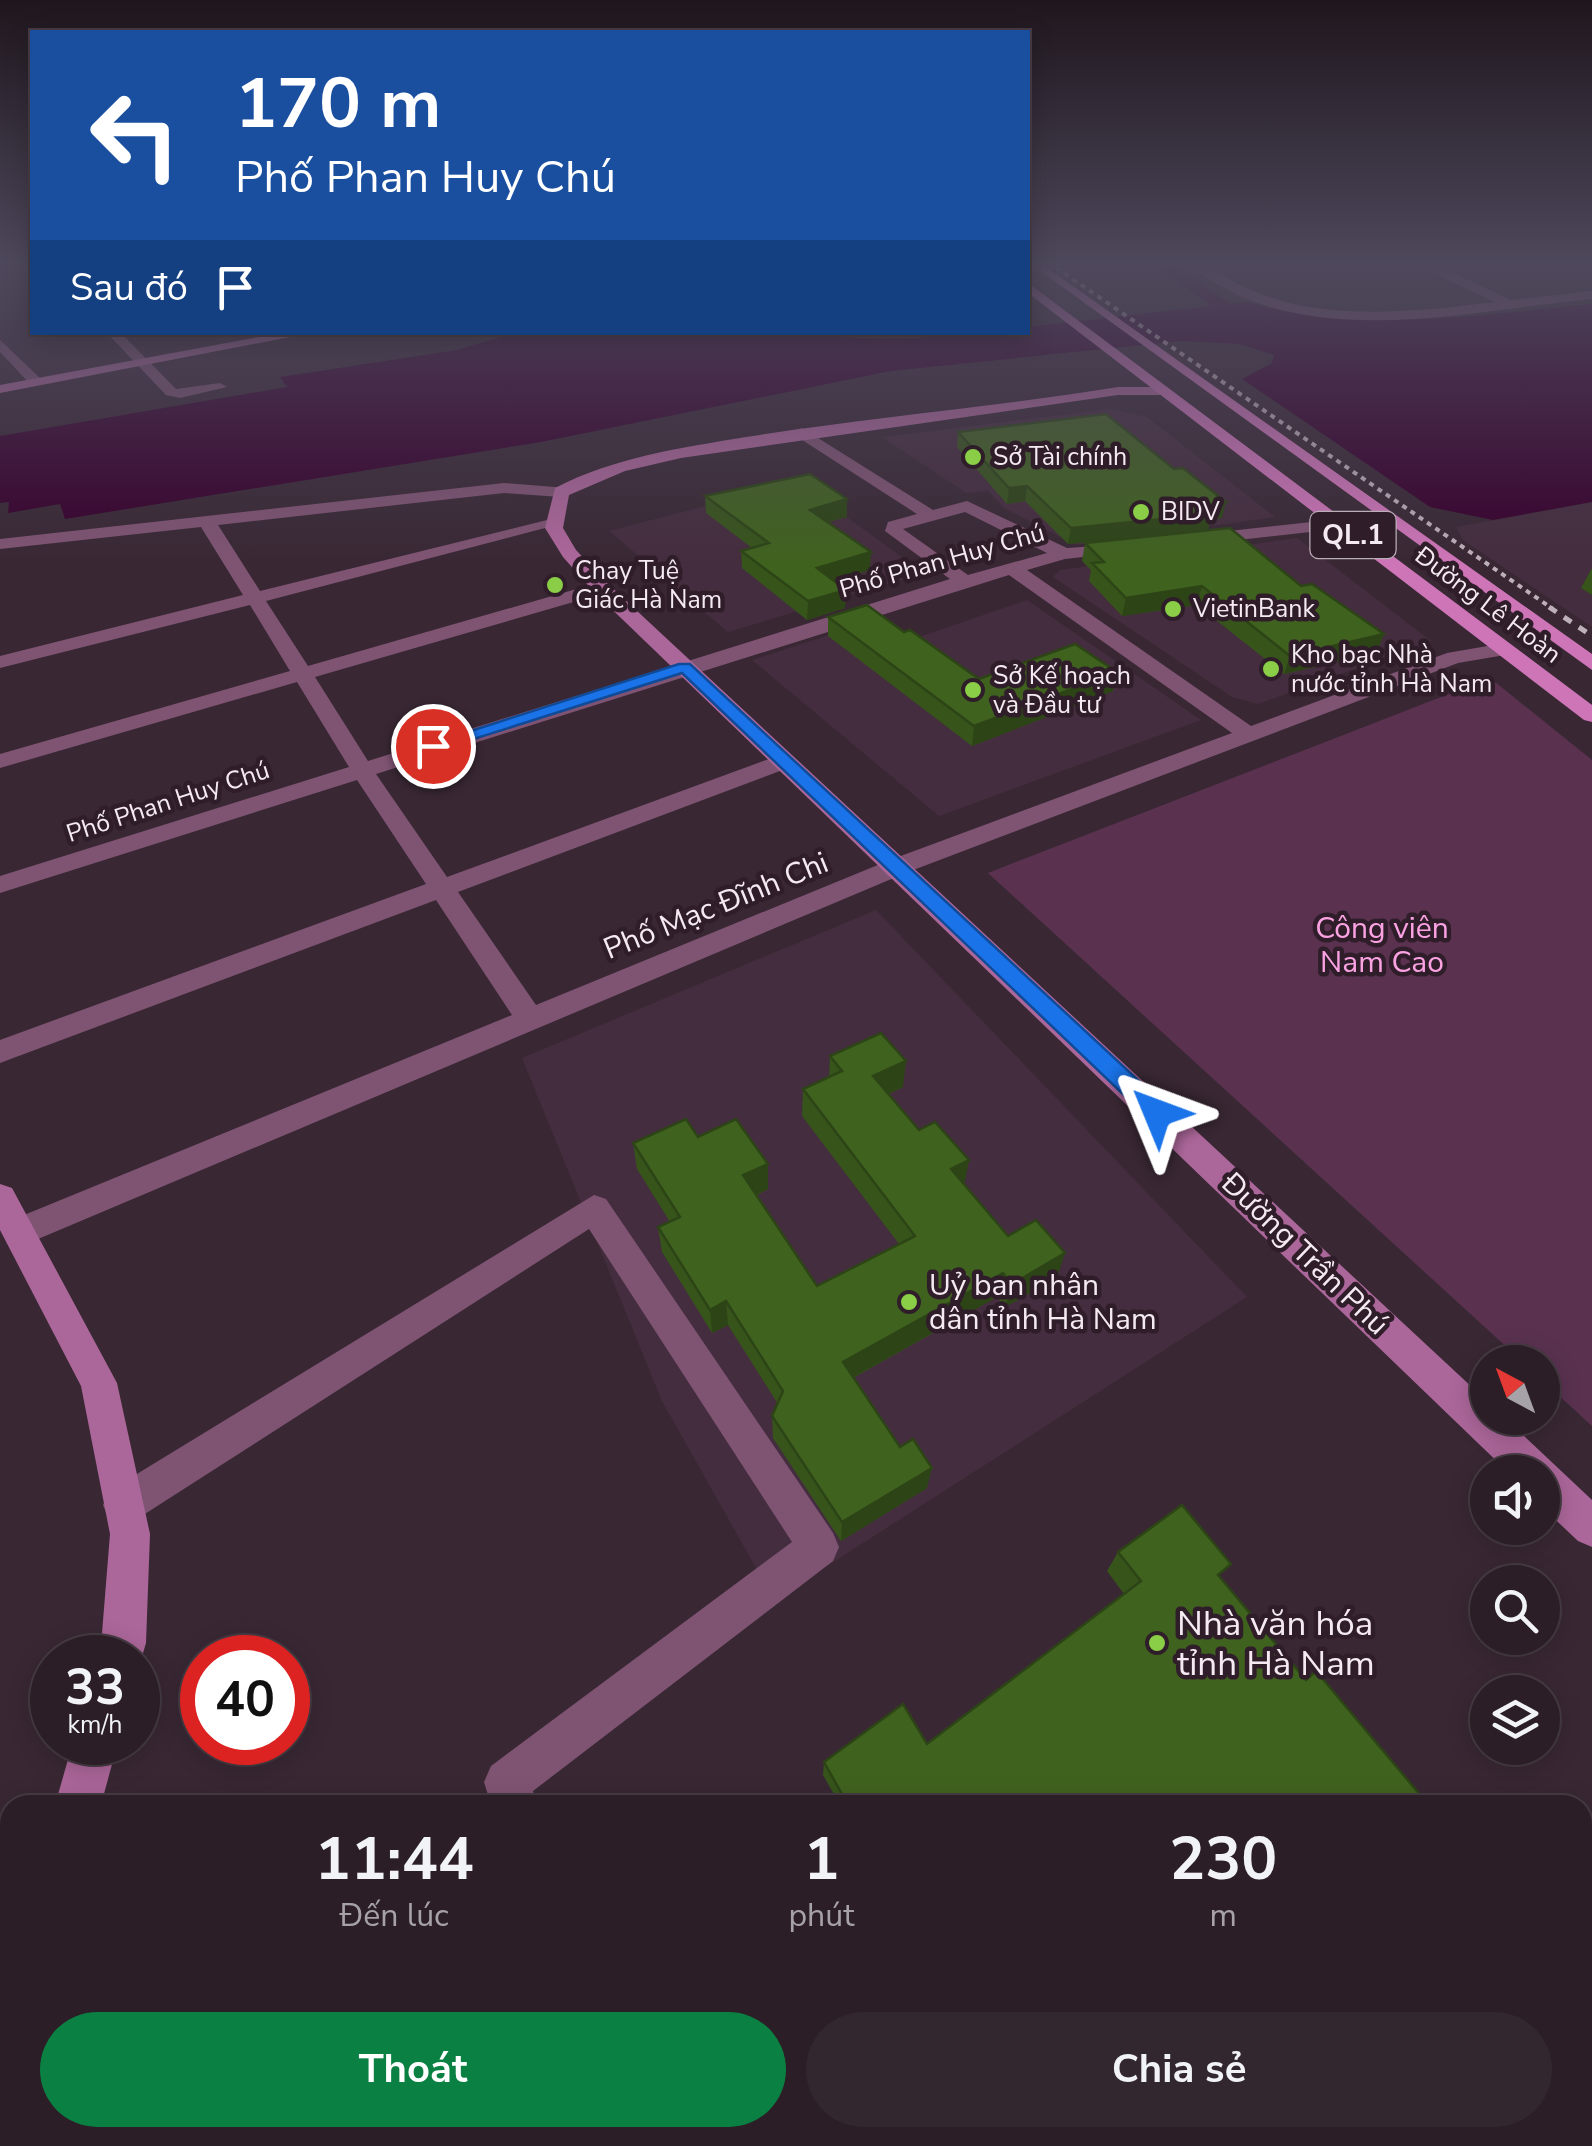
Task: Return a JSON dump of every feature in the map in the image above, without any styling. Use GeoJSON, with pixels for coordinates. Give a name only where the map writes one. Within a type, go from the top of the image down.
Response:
{"type":"FeatureCollection","features":[{"type":"Feature","properties":{"kind":"main road","name":"Đường Lê Hoàn"},"geometry":{"type":"LineString","coordinates":[[1126,362],[1592,716]]}},
{"type":"Feature","properties":{"kind":"main road","name":"Đường Lê Hoàn"},"geometry":{"type":"LineString","coordinates":[[1172,362],[1592,664]]}},
{"type":"Feature","properties":{"kind":"main road"},"geometry":{"type":"LineString","coordinates":[[1164,391],[1206,387]]}},
{"type":"Feature","properties":{"kind":"street"},"geometry":{"type":"LineString","coordinates":[[17,362],[36,382]]}},
{"type":"Feature","properties":{"kind":"street"},"geometry":{"type":"LineString","coordinates":[[0,389],[142,362]]}},
{"type":"Feature","properties":{"kind":"street"},"geometry":{"type":"LineString","coordinates":[[143,362],[174,394],[220,387]]}},
{"type":"Feature","properties":{"kind":"street"},"geometry":{"type":"LineString","coordinates":[[0,544],[504,488],[561,492],[582,479],[624,466],[802,433],[1118,391],[1164,391]]}},
{"type":"Feature","properties":{"kind":"street"},"geometry":{"type":"LineString","coordinates":[[802,433],[928,514]]}},
{"type":"Feature","properties":{"kind":"street"},"geometry":{"type":"LineString","coordinates":[[0,662],[555,524],[561,492]]}},
{"type":"Feature","properties":{"kind":"street"},"geometry":{"type":"LineString","coordinates":[[966,581],[894,531],[894,526],[962,506],[976,508],[1064,554]]}},
{"type":"Feature","properties":{"kind":"street"},"geometry":{"type":"LineString","coordinates":[[206,520],[361,768],[529,1018]]}},
{"type":"Feature","properties":{"kind":"street","name":"Đường Trần Phú"},"geometry":{"type":"LineString","coordinates":[[555,524],[569,553],[601,588],[1517,1455]]}},
{"type":"Feature","properties":{"kind":"street"},"geometry":{"type":"LineString","coordinates":[[1182,541],[1339,524]]}},
{"type":"Feature","properties":{"kind":"street","name":"Phố Phan Huy Chú"},"geometry":{"type":"LineString","coordinates":[[0,885],[361,768],[966,581],[1064,554],[1142,546]]}},
{"type":"Feature","properties":{"kind":"street"},"geometry":{"type":"LineString","coordinates":[[1012,568],[1248,734]]}},
{"type":"Feature","properties":{"kind":"street"},"geometry":{"type":"LineString","coordinates":[[0,760],[601,588]]}},
{"type":"Feature","properties":{"kind":"street","name":"Phố Mạc Đĩnh Chi"},"geometry":{"type":"LineString","coordinates":[[19,1232],[899,866],[1454,658],[1505,650]]}},
{"type":"Feature","properties":{"kind":"street"},"geometry":{"type":"LineString","coordinates":[[0,1052],[785,761]]}},
{"type":"Feature","properties":{"kind":"street"},"geometry":{"type":"LineString","coordinates":[[0,1198],[98,1382],[130,1534],[123,1635]]}},
{"type":"Feature","properties":{"kind":"street"},"geometry":{"type":"LineString","coordinates":[[123,1505],[594,1208],[819,1547],[507,1782],[511,1795]]}},
{"type":"Feature","properties":{"kind":"street"},"geometry":{"type":"LineString","coordinates":[[1560,1497],[1592,1527]]}},
{"type":"Feature","properties":{"kind":"street"},"geometry":{"type":"LineString","coordinates":[[81,1795],[89,1765]]}},
{"type":"Feature","properties":{"kind":"shaded area"},"geometry":{"type":"Polygon","coordinates":[[[377,362],[977,362],[891,371],[541,442],[65,519],[60,504],[8,513],[9,502],[0,503],[0,436],[287,387],[280,377],[377,362]]]}},
{"type":"Feature","properties":{"kind":"shaded area"},"geometry":{"type":"Polygon","coordinates":[[[1592,362],[1592,502],[1493,520],[1430,507],[1242,379],[1272,363],[1592,362]]]}},
{"type":"Feature","properties":{"kind":"shaded area"},"geometry":{"type":"Polygon","coordinates":[[[1110,409],[1147,417],[1275,517],[1076,545],[1004,508],[988,491],[966,493],[882,437],[1110,409]]]}},
{"type":"Feature","properties":{"kind":"shaded area"},"geometry":{"type":"Polygon","coordinates":[[[798,482],[924,573],[728,632],[609,531],[798,482]]]}},
{"type":"Feature","properties":{"kind":"shaded area"},"geometry":{"type":"Polygon","coordinates":[[[1592,502],[1592,627],[1463,540],[1456,527],[1592,502]]]}},
{"type":"Feature","properties":{"kind":"shaded area"},"geometry":{"type":"Polygon","coordinates":[[[1297,538],[1431,641],[1258,704],[1232,697],[1053,577],[1060,570],[1297,538]]]}},
{"type":"Feature","properties":{"kind":"shaded area","name":"Sở Kế hoạch và Đầu tư"},"geometry":{"type":"Polygon","coordinates":[[[1027,600],[1201,720],[939,816],[752,660],[879,619],[908,641],[1027,600]]]}},
{"type":"Feature","properties":{"kind":"shaded area"},"geometry":{"type":"Polygon","coordinates":[[[876,910],[1247,1297],[774,1600],[662,1401],[522,1058],[876,910]]]}},
{"type":"Feature","properties":{"kind":"green space","name":"Công viên Nam Cao"},"geometry":{"type":"Polygon","coordinates":[[[1490,678],[1592,760],[1592,1426],[1560,1397],[1560,1345],[1504,1345],[988,873],[1490,678]]]}},
{"type":"Feature","properties":{"kind":"building"},"geometry":{"type":"Polygon","coordinates":[[[1106,414],[1174,469],[1183,468],[1226,502],[1202,506],[1212,514],[1071,528],[1027,486],[1009,488],[958,432],[1106,414]]]}},
{"type":"Feature","properties":{"kind":"building"},"geometry":{"type":"Polygon","coordinates":[[[810,474],[847,499],[810,510],[871,552],[817,568],[846,590],[808,601],[741,551],[769,543],[705,496],[810,474]]]}},
{"type":"Feature","properties":{"kind":"building"},"geometry":{"type":"Polygon","coordinates":[[[1230,528],[1301,586],[1312,584],[1384,634],[1290,656],[1202,586],[1126,598],[1092,563],[1104,562],[1085,543],[1230,528]]]}},
{"type":"Feature","properties":{"kind":"building"},"geometry":{"type":"Polygon","coordinates":[[[867,605],[979,679],[1075,644],[1117,672],[974,726],[828,617],[867,605]]]}},
{"type":"Feature","properties":{"kind":"building","name":"Uỷ ban nhân dân tỉnh Hà Nam"},"geometry":{"type":"Polygon","coordinates":[[[881,1033],[906,1061],[873,1076],[919,1130],[935,1122],[969,1160],[951,1169],[1008,1236],[1036,1220],[1065,1253],[1012,1284],[1003,1273],[843,1362],[900,1447],[913,1439],[932,1468],[842,1522],[772,1416],[783,1391],[726,1301],[710,1310],[658,1227],[680,1217],[633,1143],[686,1119],[698,1137],[736,1119],[768,1164],[743,1175],[817,1286],[915,1236],[803,1089],[842,1071],[830,1056],[881,1033]]]}},
{"type":"Feature","properties":{"kind":"building","name":"Nhà văn hóa tỉnh Hà Nam"},"geometry":{"type":"Polygon","coordinates":[[[1182,1505],[1231,1564],[1218,1575],[1306,1680],[1316,1671],[1420,1795],[842,1795],[824,1762],[903,1704],[927,1744],[1141,1581],[1118,1552],[1182,1505]]]}},
{"type":"Feature","properties":{"kind":"railway"},"geometry":{"type":"LineString","coordinates":[[1194,362],[1553,609]]}},
{"type":"Feature","properties":{"kind":"railway"},"geometry":{"type":"LineString","coordinates":[[1549,607],[1592,636]]}},
{"type":"Feature","properties":{"kind":"place","name":"Sở Tài chính"},"geometry":{"type":"Point","coordinates":[973,457]}},
{"type":"Feature","properties":{"kind":"place","name":"BIDV"},"geometry":{"type":"Point","coordinates":[1141,512]}},
{"type":"Feature","properties":{"kind":"place","name":"Chay Tuệ Giác Hà Nam"},"geometry":{"type":"Point","coordinates":[555,585]}},
{"type":"Feature","properties":{"kind":"place","name":"VietinBank"},"geometry":{"type":"Point","coordinates":[1173,609]}},
{"type":"Feature","properties":{"kind":"place","name":"Kho bạc Nhà nước tỉnh Hà Nam"},"geometry":{"type":"Point","coordinates":[1271,669]}},
{"type":"Feature","properties":{"kind":"place","name":"Sở Kế hoạch và Đầu tư"},"geometry":{"type":"Point","coordinates":[973,690]}},
{"type":"Feature","properties":{"kind":"place","name":"Uỷ ban nhân dân tỉnh Hà Nam"},"geometry":{"type":"Point","coordinates":[909,1302]}},
{"type":"Feature","properties":{"kind":"place","name":"Nhà văn hóa tỉnh Hà Nam"},"geometry":{"type":"Point","coordinates":[1157,1643]}},
{"type":"Feature","properties":{"kind":"route"},"geometry":{"type":"LineString","coordinates":[[433,746],[685,668],[1157,1113]]}}]}
